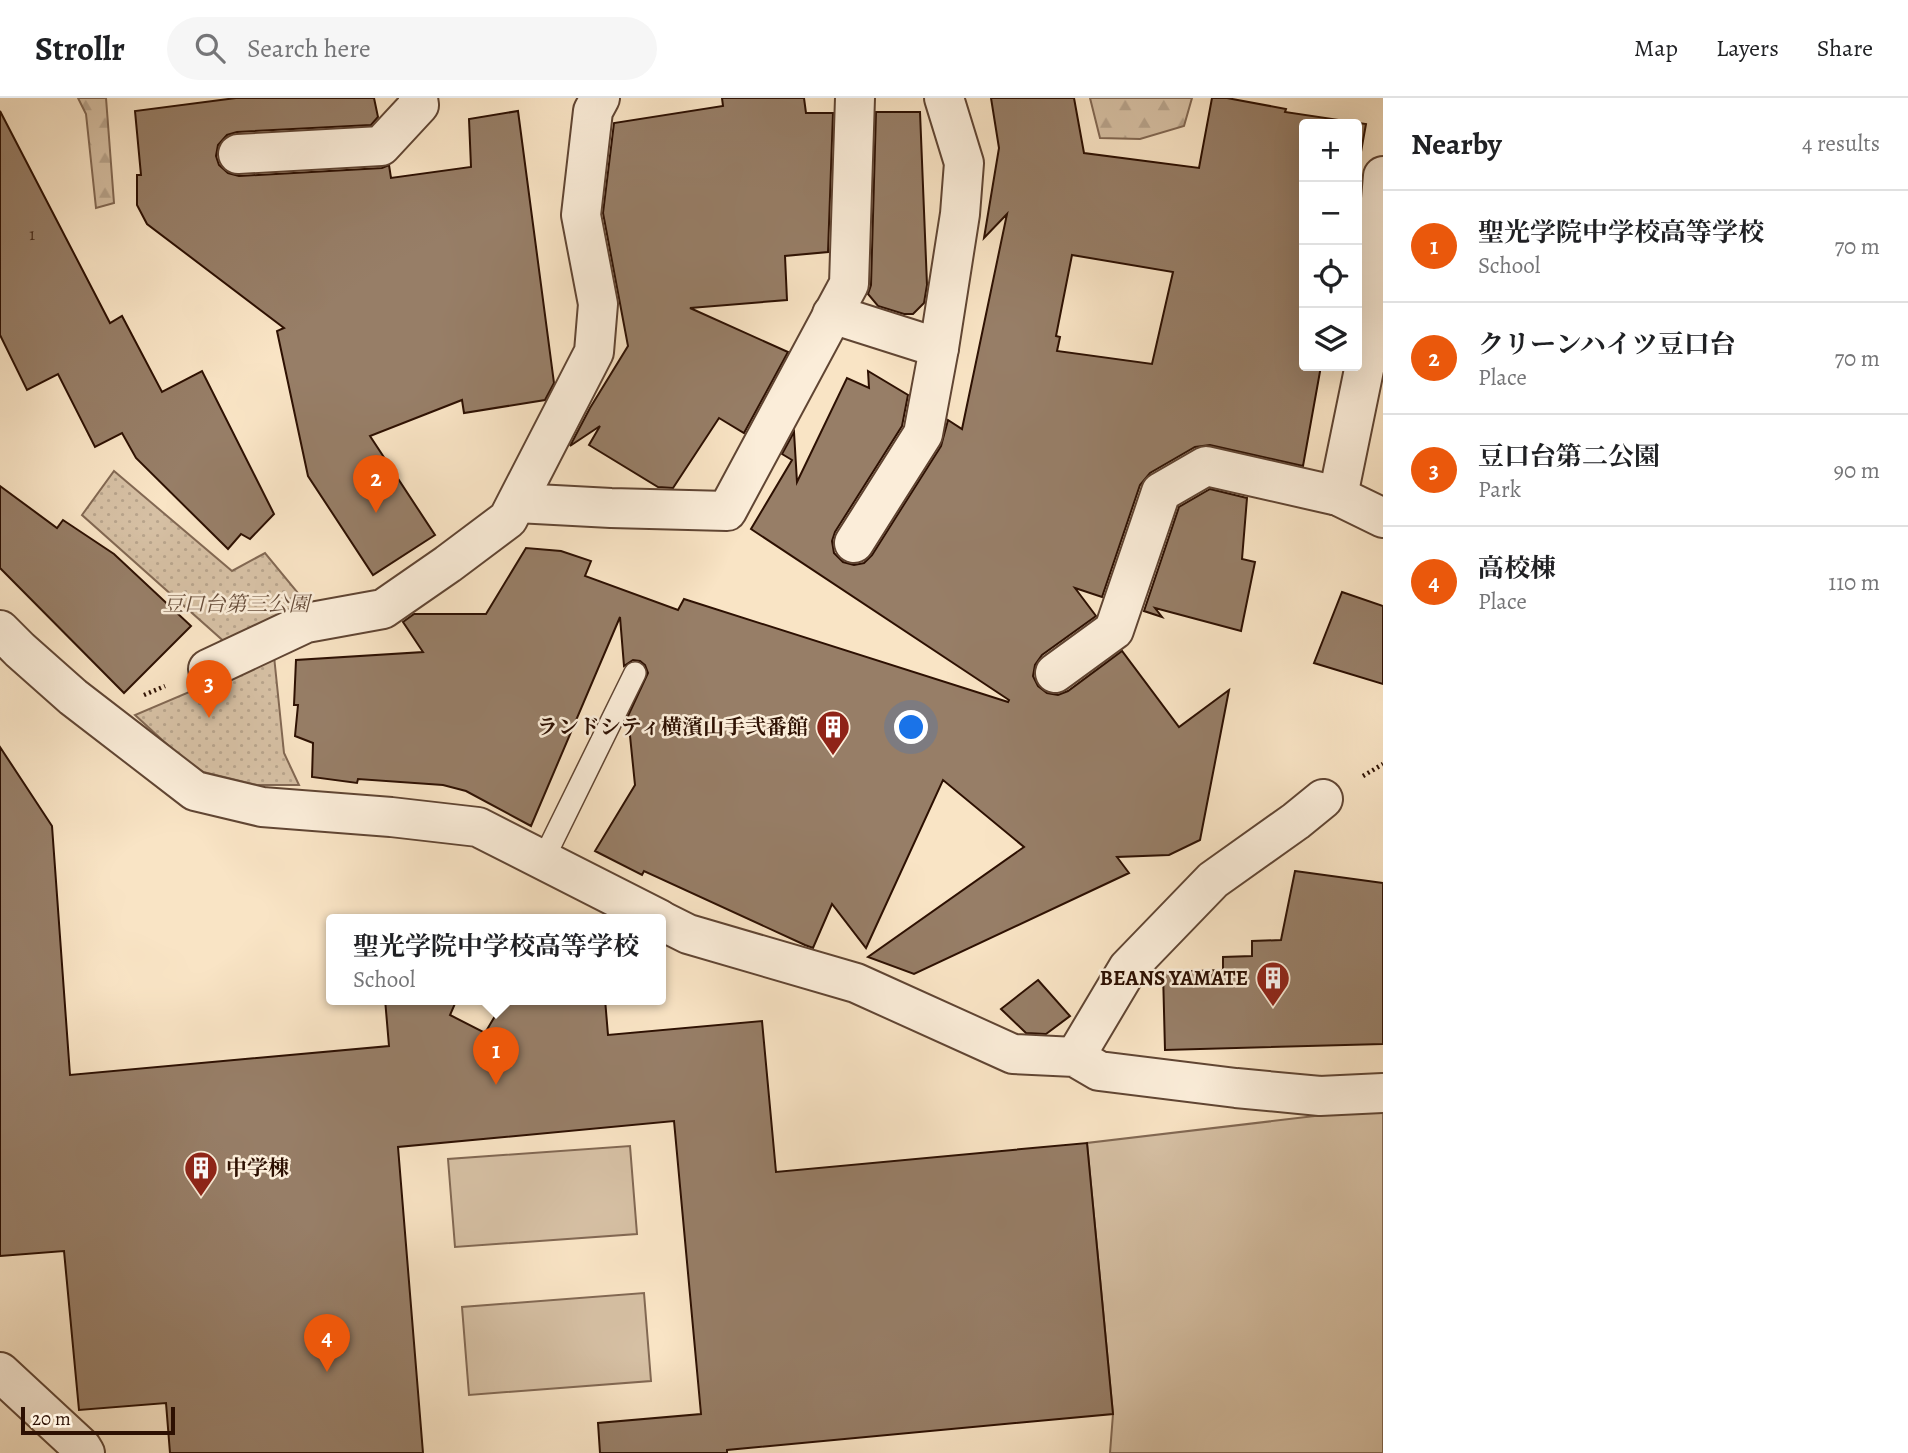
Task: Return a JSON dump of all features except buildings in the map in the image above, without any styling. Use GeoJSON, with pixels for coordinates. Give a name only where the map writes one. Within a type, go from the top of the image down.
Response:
{"type":"FeatureCollection","features":[{"type":"Feature","properties":{"kind":"street"},"geometry":{"type":"LineString","coordinates":[[238,154],[381,146],[419,106],[418,98]]}},
{"type":"Feature","properties":{"kind":"street"},"geometry":{"type":"LineString","coordinates":[[208,669],[306,623],[383,609],[508,519],[594,352],[598,304],[581,215],[593,111],[600,98]]}},
{"type":"Feature","properties":{"kind":"street"},"geometry":{"type":"LineString","coordinates":[[517,503],[727,511],[849,284],[855,98]]}},
{"type":"Feature","properties":{"kind":"street"},"geometry":{"type":"LineString","coordinates":[[854,543],[923,434],[960,214],[964,163],[944,98]]}},
{"type":"Feature","properties":{"kind":"street"},"geometry":{"type":"LineString","coordinates":[[1338,496],[1368,350],[1383,176]]}},
{"type":"Feature","properties":{"kind":"street"},"geometry":{"type":"LineString","coordinates":[[832,314],[939,348]]}},
{"type":"Feature","properties":{"kind":"street"},"geometry":{"type":"LineString","coordinates":[[1055,673],[1114,630],[1161,492],[1206,466],[1338,496],[1383,518]]}},
{"type":"Feature","properties":{"kind":"street"},"geometry":{"type":"LineString","coordinates":[[0,629],[55,682],[195,791],[261,807],[478,827],[650,914]]}},
{"type":"Feature","properties":{"kind":"street"},"geometry":{"type":"LineString","coordinates":[[1074,1057],[1128,968],[1213,880],[1323,799]]}},
{"type":"Feature","properties":{"kind":"street"},"geometry":{"type":"LineString","coordinates":[[666,922],[688,934],[856,983],[1013,1054],[1074,1057],[1099,1072],[1236,1088],[1320,1096],[1383,1093]]}},
{"type":"Feature","properties":{"kind":"street"},"geometry":{"type":"LineString","coordinates":[[0,1372],[85,1453]]}},
{"type":"Feature","properties":{"kind":"lane"},"geometry":{"type":"LineString","coordinates":[[543,860],[635,673]]}},
{"type":"Feature","properties":{"kind":"path"},"geometry":{"type":"LineString","coordinates":[[96,715],[208,669]]}},
{"type":"Feature","properties":{"kind":"green space"},"geometry":{"type":"Polygon","coordinates":[[[78,98],[106,98],[114,203],[96,208],[86,114],[78,98]]]}},
{"type":"Feature","properties":{"kind":"green space"},"geometry":{"type":"Polygon","coordinates":[[[1090,98],[1192,98],[1184,126],[1140,139],[1100,138],[1090,98]]]}},
{"type":"Feature","properties":{"kind":"green space","name":"豆口台第三公園"},"geometry":{"type":"Polygon","coordinates":[[[114,471],[232,571],[265,553],[312,610],[228,645],[82,515],[114,471]]]}},
{"type":"Feature","properties":{"kind":"green space"},"geometry":{"type":"Polygon","coordinates":[[[274,656],[284,753],[299,785],[257,785],[195,770],[135,715],[274,656]]]}},
{"type":"Feature","properties":{"kind":"green space"},"geometry":{"type":"Polygon","coordinates":[[[1383,1108],[1383,1453],[1110,1453],[1113,1414],[1087,1143],[1383,1108]]]}},
{"type":"Feature","properties":{"kind":"green space"},"geometry":{"type":"Polygon","coordinates":[[[630,1146],[637,1234],[455,1247],[448,1159],[630,1146]]]}},
{"type":"Feature","properties":{"kind":"green space"},"geometry":{"type":"Polygon","coordinates":[[[644,1293],[651,1381],[469,1395],[462,1307],[644,1293]]]}},
{"type":"Feature","properties":{"kind":"place","name":"クリーンハイツ豆口台"},"geometry":{"type":"Point","coordinates":[376,513]}},
{"type":"Feature","properties":{"kind":"place","name":"豆口台第二公園"},"geometry":{"type":"Point","coordinates":[209,718]}},
{"type":"Feature","properties":{"kind":"place","name":"ランドシティ横濱山手弐番館"},"geometry":{"type":"Point","coordinates":[833,757]}},
{"type":"Feature","properties":{"kind":"place","name":"BEANS YAMATE"},"geometry":{"type":"Point","coordinates":[1273,1008]}},
{"type":"Feature","properties":{"kind":"place","name":"聖光学院中学校高等学校"},"geometry":{"type":"Point","coordinates":[496,1085]}},
{"type":"Feature","properties":{"kind":"place","name":"中学棟"},"geometry":{"type":"Point","coordinates":[201,1198]}},
{"type":"Feature","properties":{"kind":"place","name":"高校棟"},"geometry":{"type":"Point","coordinates":[327,1372]}}]}
